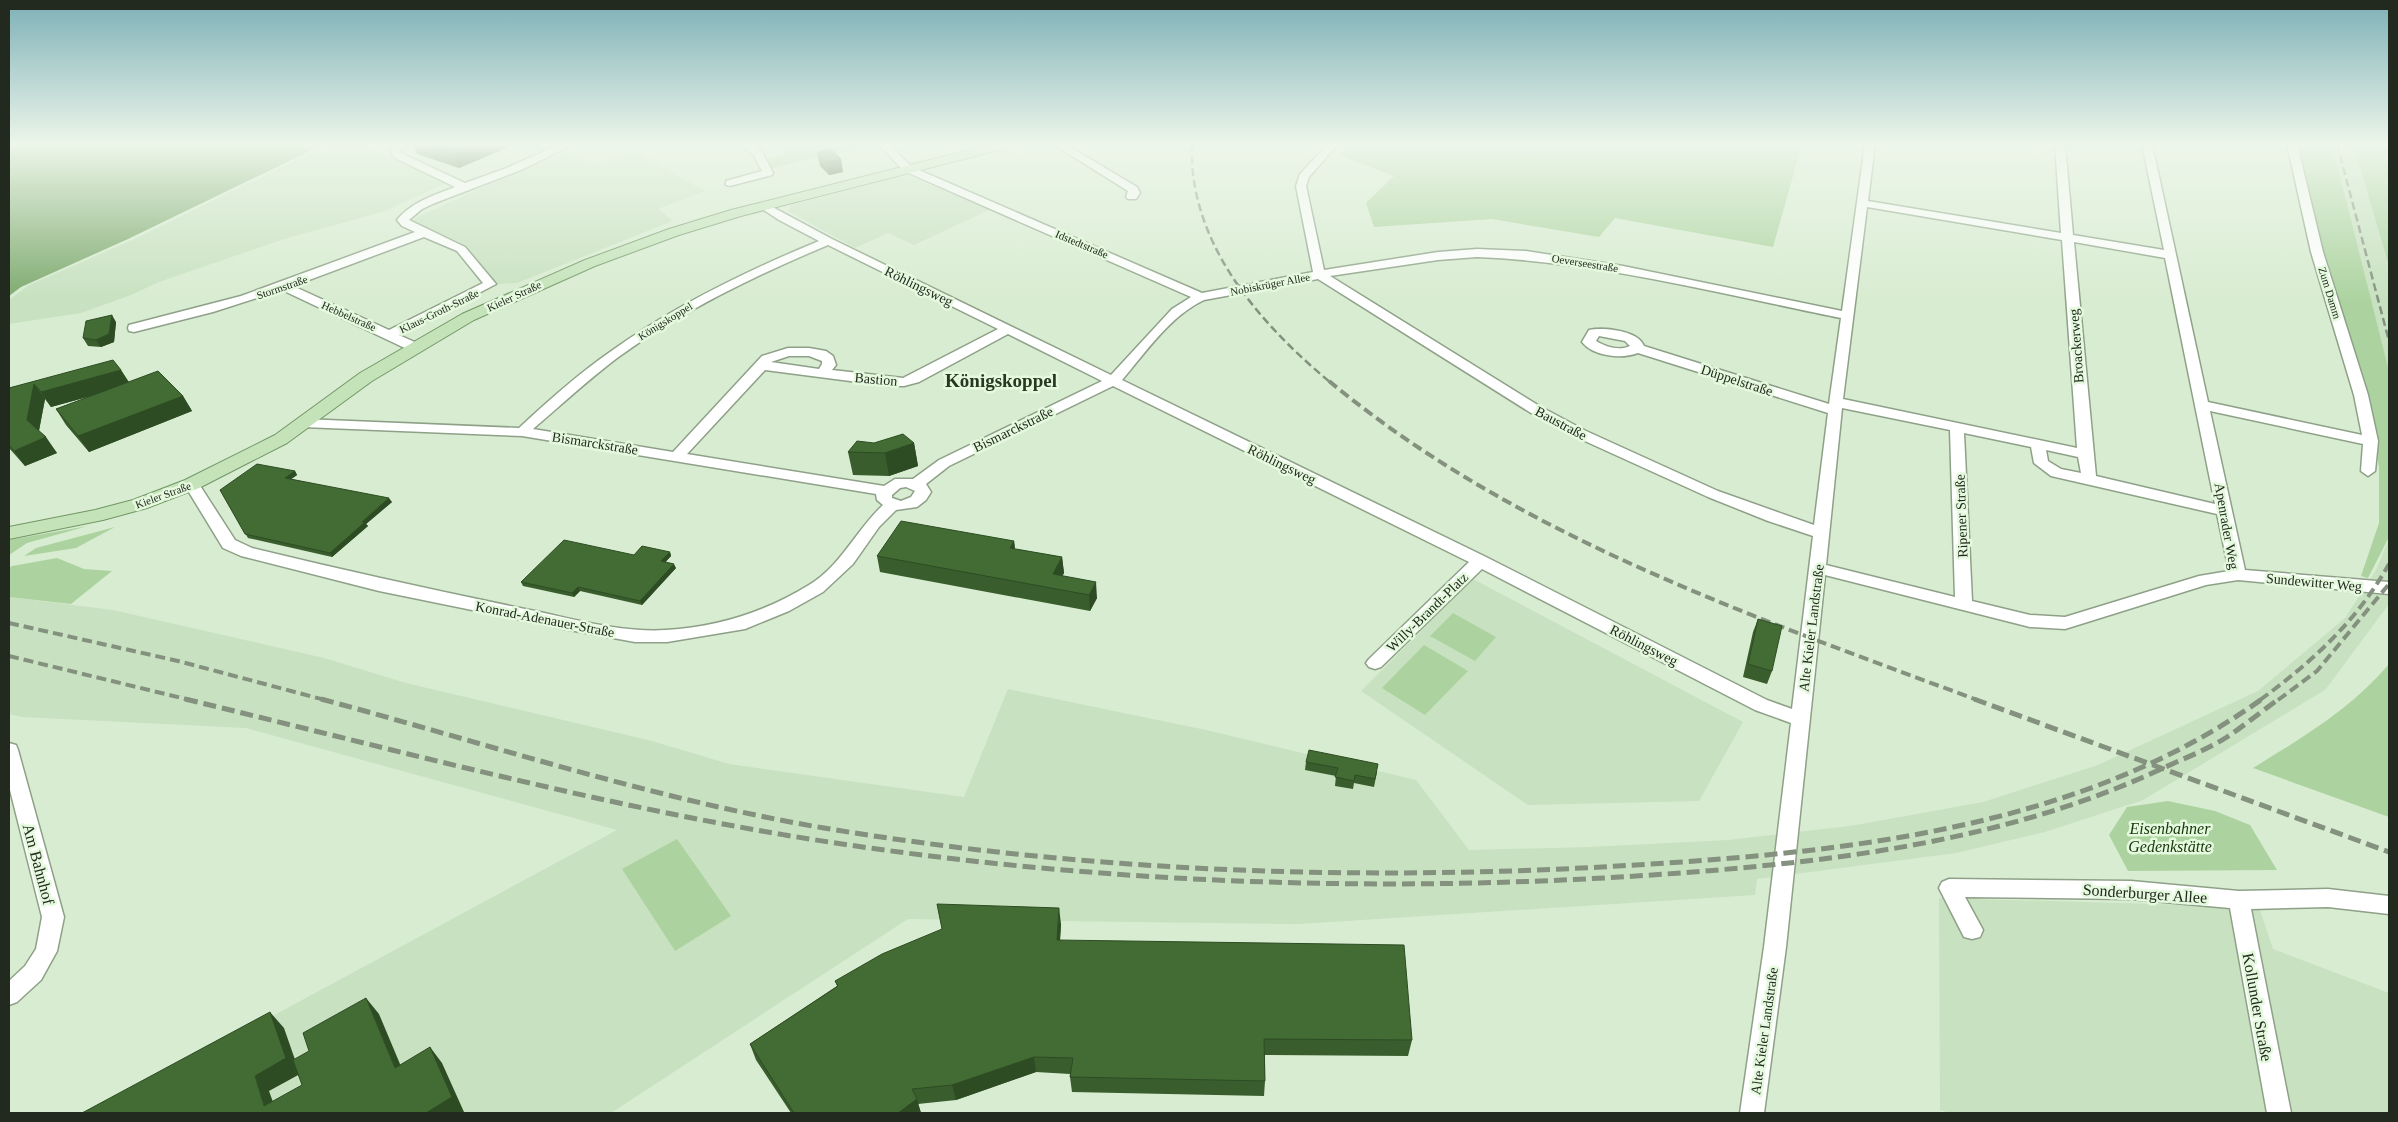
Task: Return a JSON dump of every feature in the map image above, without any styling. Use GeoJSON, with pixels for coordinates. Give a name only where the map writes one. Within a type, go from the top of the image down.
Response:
{"type":"FeatureCollection","features":[{"type":"Feature","properties":{"kind":"main road","name":"Kieler Straße"},"geometry":{"type":"LineString","coordinates":[[9,533],[140,504],[192,484],[248,458],[281,439],[366,377],[414,347],[476,314],[590,263],[696,225],[802,196]]}},
{"type":"Feature","properties":{"kind":"main road","name":"Kieler Straße"},"geometry":{"type":"LineString","coordinates":[[9,525],[56,524]]}},
{"type":"Feature","properties":{"kind":"street"},"geometry":{"type":"LineString","coordinates":[[405,216],[418,206],[441,196]]}},
{"type":"Feature","properties":{"kind":"street","name":"Idstedtstraße"},"geometry":{"type":"LineString","coordinates":[[971,196],[1201,297]]}},
{"type":"Feature","properties":{"kind":"street","name":"Nobiskrüger Allee"},"geometry":{"type":"LineString","coordinates":[[1113,381],[1176,312],[1188,303],[1201,297],[1309,278],[1319,274],[1304,196]]}},
{"type":"Feature","properties":{"kind":"street","name":"Alte Kieler Landstraße"},"geometry":{"type":"LineString","coordinates":[[1752,1113],[1776,946],[1836,406],[1863,196]]}},
{"type":"Feature","properties":{"kind":"street","name":"Broackerweg"},"geometry":{"type":"LineString","coordinates":[[2064,196],[2085,454],[2089,479]]}},
{"type":"Feature","properties":{"kind":"street","name":"Apenrader Weg"},"geometry":{"type":"LineString","coordinates":[[1818,568],[2030,621],[2065,623],[2205,580],[2238,575],[2226,511],[2156,196]]}},
{"type":"Feature","properties":{"kind":"street","name":"Zum Damm"},"geometry":{"type":"LineString","coordinates":[[2304,196],[2317,252],[2361,395],[2370,442],[2368,471]]}},
{"type":"Feature","properties":{"kind":"street"},"geometry":{"type":"LineString","coordinates":[[1862,203],[2170,256]]}},
{"type":"Feature","properties":{"kind":"street","name":"Röhlingsweg"},"geometry":{"type":"LineString","coordinates":[[765,206],[783,218],[828,241],[1480,561],[1761,705],[1801,720]]}},
{"type":"Feature","properties":{"kind":"street","name":"Klaus-Groth-Straße"},"geometry":{"type":"LineString","coordinates":[[390,335],[490,284],[461,249],[406,224],[403,220],[405,216]]}},
{"type":"Feature","properties":{"kind":"street","name":"Stormstraße"},"geometry":{"type":"LineString","coordinates":[[134,328],[216,309],[285,287],[426,232]]}},
{"type":"Feature","properties":{"kind":"street","name":"Königskoppel"},"geometry":{"type":"LineString","coordinates":[[522,432],[581,381],[627,346],[682,310],[739,279],[828,241]]}},
{"type":"Feature","properties":{"kind":"street","name":"Oeverseestraße"},"geometry":{"type":"LineString","coordinates":[[1319,274],[1438,256],[1477,253],[1526,255],[1623,270],[1848,316]]}},
{"type":"Feature","properties":{"kind":"street","name":"Baustraße"},"geometry":{"type":"LineString","coordinates":[[1319,274],[1536,410],[1581,434],[1713,494],[1774,518],[1822,533]]}},
{"type":"Feature","properties":{"kind":"street","name":"Hebbelstraße"},"geometry":{"type":"LineString","coordinates":[[285,287],[414,347]]}},
{"type":"Feature","properties":{"kind":"street","name":"Bastion"},"geometry":{"type":"LineString","coordinates":[[760,365],[904,382],[914,379],[1008,329]]}},
{"type":"Feature","properties":{"kind":"street","name":"Düppelstraße"},"geometry":{"type":"LineString","coordinates":[[1637,348],[1836,406]]}},
{"type":"Feature","properties":{"kind":"street"},"geometry":{"type":"LineString","coordinates":[[677,456],[760,365],[776,354],[809,352],[821,354],[828,359],[829,365],[822,373]]}},
{"type":"Feature","properties":{"kind":"street","name":"Bismarckstraße"},"geometry":{"type":"LineString","coordinates":[[916,484],[944,463],[1113,381]]}},
{"type":"Feature","properties":{"kind":"street"},"geometry":{"type":"LineString","coordinates":[[2202,405],[2370,442]]}},
{"type":"Feature","properties":{"kind":"street"},"geometry":{"type":"LineString","coordinates":[[1836,406],[1957,427],[2085,454]]}},
{"type":"Feature","properties":{"kind":"street","name":"Bismarckstraße"},"geometry":{"type":"LineString","coordinates":[[303,423],[522,432],[677,456],[889,498]]}},
{"type":"Feature","properties":{"kind":"street","name":"Ripener Straße"},"geometry":{"type":"LineString","coordinates":[[1957,427],[1964,604]]}},
{"type":"Feature","properties":{"kind":"street"},"geometry":{"type":"LineString","coordinates":[[2038,444],[2041,463],[2056,473],[2226,511]]}},
{"type":"Feature","properties":{"kind":"street"},"geometry":{"type":"LineString","coordinates":[[901,482],[916,484],[922,488],[918,500],[903,506],[889,498],[901,482]]}},
{"type":"Feature","properties":{"kind":"street","name":"Konrad-Adenauer-Straße"},"geometry":{"type":"LineString","coordinates":[[192,484],[229,544],[247,552],[379,584],[635,636],[701,632],[739,625],[784,608],[817,588],[847,560],[889,498]]}},
{"type":"Feature","properties":{"kind":"street","name":"Willy-Brandt-Platz"},"geometry":{"type":"LineString","coordinates":[[1374,663],[1480,561]]}},
{"type":"Feature","properties":{"kind":"street","name":"Sundewitter Weg"},"geometry":{"type":"LineString","coordinates":[[2238,575],[2389,588]]}},
{"type":"Feature","properties":{"kind":"street","name":"Am Bahnhof"},"geometry":{"type":"LineString","coordinates":[[9,750],[53,917],[46,951],[32,973],[9,995]]}},
{"type":"Feature","properties":{"kind":"street","name":"Sonderburger Allee"},"geometry":{"type":"LineString","coordinates":[[1972,930],[1948,888],[2131,890],[2239,900],[2328,898],[2389,906]]}},
{"type":"Feature","properties":{"kind":"street","name":"Kollunder Straße"},"geometry":{"type":"LineString","coordinates":[[2239,900],[2279,1113]]}},
{"type":"Feature","properties":{"kind":"shaded area"},"geometry":{"type":"Polygon","coordinates":[[[9,196],[216,196],[128,239],[21,287],[9,296],[9,196]]]}},
{"type":"Feature","properties":{"kind":"shaded area"},"geometry":{"type":"Polygon","coordinates":[[[222,196],[417,196],[385,211],[284,239],[159,282],[131,295],[81,313],[9,324],[9,300],[29,285],[132,240],[222,196]]]}},
{"type":"Feature","properties":{"kind":"shaded area"},"geometry":{"type":"Polygon","coordinates":[[[463,196],[691,196],[658,209],[673,221],[517,283],[498,284],[460,242],[413,222],[415,218],[463,196]]]}},
{"type":"Feature","properties":{"kind":"shaded area"},"geometry":{"type":"Polygon","coordinates":[[[825,196],[959,196],[991,209],[914,245],[888,233],[855,248],[788,211],[792,205],[825,196]]]}},
{"type":"Feature","properties":{"kind":"shaded area"},"geometry":{"type":"Polygon","coordinates":[[[2345,196],[2368,196],[2389,266],[2389,371],[2345,196]]]}},
{"type":"Feature","properties":{"kind":"shaded area"},"geometry":{"type":"Polygon","coordinates":[[[2389,539],[2389,604],[2325,690],[2143,800],[2045,832],[1956,853],[1757,879],[1755,895],[1299,924],[908,919],[611,1113],[93,1113],[617,830],[246,728],[22,717],[9,714],[9,597],[113,610],[324,658],[406,683],[652,741],[729,764],[964,797],[1008,689],[1206,730],[1416,780],[1469,850],[1590,847],[1728,840],[1850,826],[1983,802],[2098,765],[2258,691],[2345,618],[2376,570],[2389,539]]]}},
{"type":"Feature","properties":{"kind":"shaded area"},"geometry":{"type":"Polygon","coordinates":[[[1473,579],[1743,722],[1699,801],[1528,805],[1361,691],[1473,579]]]}},
{"type":"Feature","properties":{"kind":"shaded area"},"geometry":{"type":"Polygon","coordinates":[[[1939,898],[2259,907],[2273,949],[2389,993],[2389,1113],[1950,1113],[1940,1110],[1939,898]]]}},
{"type":"Feature","properties":{"kind":"green space"},"geometry":{"type":"Polygon","coordinates":[[[1373,196],[1787,196],[1773,247],[1615,218],[1599,237],[1492,219],[1374,227],[1366,203],[1373,196]]]}},
{"type":"Feature","properties":{"kind":"green space"},"geometry":{"type":"Polygon","coordinates":[[[2311,196],[2345,196],[2389,371],[2389,537],[2368,578],[2361,576],[2379,523],[2379,468],[2372,415],[2323,248],[2311,196]]]}},
{"type":"Feature","properties":{"kind":"green space"},"geometry":{"type":"Polygon","coordinates":[[[2368,196],[2389,196],[2389,266],[2368,196]]]}},
{"type":"Feature","properties":{"kind":"green space"},"geometry":{"type":"Polygon","coordinates":[[[88,526],[27,543],[9,555],[9,540],[88,526]]]}},
{"type":"Feature","properties":{"kind":"green space"},"geometry":{"type":"Polygon","coordinates":[[[115,527],[76,548],[24,556],[36,548],[115,527]]]}},
{"type":"Feature","properties":{"kind":"green space"},"geometry":{"type":"Polygon","coordinates":[[[57,558],[84,569],[112,571],[71,604],[9,597],[9,568],[57,558]]]}},
{"type":"Feature","properties":{"kind":"green space"},"geometry":{"type":"Polygon","coordinates":[[[1453,613],[1496,637],[1475,661],[1430,636],[1453,613]]]}},
{"type":"Feature","properties":{"kind":"green space"},"geometry":{"type":"Polygon","coordinates":[[[1424,645],[1468,671],[1425,715],[1382,688],[1424,645]]]}},
{"type":"Feature","properties":{"kind":"green space"},"geometry":{"type":"Polygon","coordinates":[[[2389,664],[2389,817],[2253,768],[2308,734],[2343,708],[2375,680],[2389,664]]]}},
{"type":"Feature","properties":{"kind":"green space","name":"Eisenbahner Gedenkstätte"},"geometry":{"type":"Polygon","coordinates":[[[2168,801],[2215,811],[2250,825],[2277,870],[2128,871],[2109,835],[2127,807],[2168,801]]]}},
{"type":"Feature","properties":{"kind":"green space"},"geometry":{"type":"Polygon","coordinates":[[[677,839],[731,916],[675,951],[622,869],[677,839]]]}},
{"type":"Feature","properties":{"kind":"building"},"geometry":{"type":"Polygon","coordinates":[[[112,315],[109,334],[96,340],[83,338],[86,321],[112,315]]]}},
{"type":"Feature","properties":{"kind":"building"},"geometry":{"type":"Polygon","coordinates":[[[113,360],[121,370],[41,392],[34,384],[27,420],[46,437],[14,451],[9,445],[9,388],[113,360]]]}},
{"type":"Feature","properties":{"kind":"building"},"geometry":{"type":"Polygon","coordinates":[[[158,371],[183,396],[78,436],[56,409],[158,371]]]}},
{"type":"Feature","properties":{"kind":"building"},"geometry":{"type":"Polygon","coordinates":[[[903,434],[914,443],[885,453],[848,452],[857,441],[874,443],[903,434]]]}},
{"type":"Feature","properties":{"kind":"building"},"geometry":{"type":"Polygon","coordinates":[[[257,464],[295,471],[285,478],[389,498],[330,553],[245,534],[220,490],[257,464]]]}},
{"type":"Feature","properties":{"kind":"building"},"geometry":{"type":"Polygon","coordinates":[[[901,521],[1014,541],[1010,548],[1062,557],[1053,574],[1096,582],[1089,595],[877,556],[901,521]]]}},
{"type":"Feature","properties":{"kind":"building"},"geometry":{"type":"Polygon","coordinates":[[[564,540],[634,555],[642,546],[670,552],[661,561],[674,564],[640,601],[578,587],[572,593],[521,582],[564,540]]]}},
{"type":"Feature","properties":{"kind":"building"},"geometry":{"type":"Polygon","coordinates":[[[1758,619],[1782,626],[1772,671],[1748,664],[1758,619]]]}},
{"type":"Feature","properties":{"kind":"building"},"geometry":{"type":"Polygon","coordinates":[[[1309,750],[1378,764],[1375,779],[1355,775],[1354,781],[1335,777],[1338,768],[1306,762],[1309,750]]]}},
{"type":"Feature","properties":{"kind":"building"},"geometry":{"type":"Polygon","coordinates":[[[937,904],[1059,908],[1057,940],[1404,945],[1412,1040],[1264,1039],[1265,1081],[1070,1077],[1073,1058],[1034,1057],[952,1085],[912,1089],[917,1099],[898,1113],[794,1113],[750,1044],[838,986],[835,981],[882,954],[942,929],[937,904]]]}},
{"type":"Feature","properties":{"kind":"building"},"geometry":{"type":"Polygon","coordinates":[[[366,998],[395,1068],[430,1047],[452,1097],[426,1113],[82,1113],[270,1012],[286,1058],[255,1076],[264,1106],[302,1085],[293,1060],[309,1051],[303,1033],[366,998]]]}},
{"type":"Feature","properties":{"kind":"railway"},"geometry":{"type":"LineString","coordinates":[[1198,196],[1202,215],[1216,248],[1233,278],[1255,308],[1279,335],[1331,383]]}},
{"type":"Feature","properties":{"kind":"railway"},"geometry":{"type":"LineString","coordinates":[[2351,196],[2389,341]]}},
{"type":"Feature","properties":{"kind":"railway"},"geometry":{"type":"LineString","coordinates":[[1329,381],[1402,436],[1478,485],[1557,528],[1639,568],[1723,603],[1807,637],[1977,700]]}},
{"type":"Feature","properties":{"kind":"railway"},"geometry":{"type":"LineString","coordinates":[[2260,700],[2298,671],[2332,639],[2363,604],[2389,564]]}},
{"type":"Feature","properties":{"kind":"railway"},"geometry":{"type":"LineString","coordinates":[[2278,700],[2317,671],[2389,584]]}},
{"type":"Feature","properties":{"kind":"railway"},"geometry":{"type":"LineString","coordinates":[[9,623],[178,661],[325,700]]}},
{"type":"Feature","properties":{"kind":"railway"},"geometry":{"type":"LineString","coordinates":[[9,656],[190,700]]}},
{"type":"Feature","properties":{"kind":"railway"},"geometry":{"type":"LineString","coordinates":[[185,699],[559,790],[785,835],[1003,864],[1114,874],[1335,884],[1445,884],[1666,874],[1792,863],[1855,855],[1980,831],[2041,815],[2101,794],[2162,768]]}},
{"type":"Feature","properties":{"kind":"railway"},"geometry":{"type":"LineString","coordinates":[[321,699],[571,770],[760,816],[921,843],[1115,863],[1212,869],[1407,873],[1505,871],[1687,862],[1773,854],[1860,844],[1946,829],[2029,808],[2111,780],[2148,763]]}},
{"type":"Feature","properties":{"kind":"railway"},"geometry":{"type":"LineString","coordinates":[[1974,699],[2148,763]]}},
{"type":"Feature","properties":{"kind":"railway"},"geometry":{"type":"LineString","coordinates":[[2148,763],[2189,744],[2262,699]]}},
{"type":"Feature","properties":{"kind":"railway"},"geometry":{"type":"LineString","coordinates":[[2162,768],[2219,742],[2279,699]]}},
{"type":"Feature","properties":{"kind":"railway"},"geometry":{"type":"LineString","coordinates":[[2148,763],[2162,768]]}},
{"type":"Feature","properties":{"kind":"railway"},"geometry":{"type":"LineString","coordinates":[[2162,768],[2389,852]]}},
{"type":"Feature","properties":{"kind":"district","name":"Königskoppel"},"geometry":{"type":"Point","coordinates":[1001,380]}}]}
